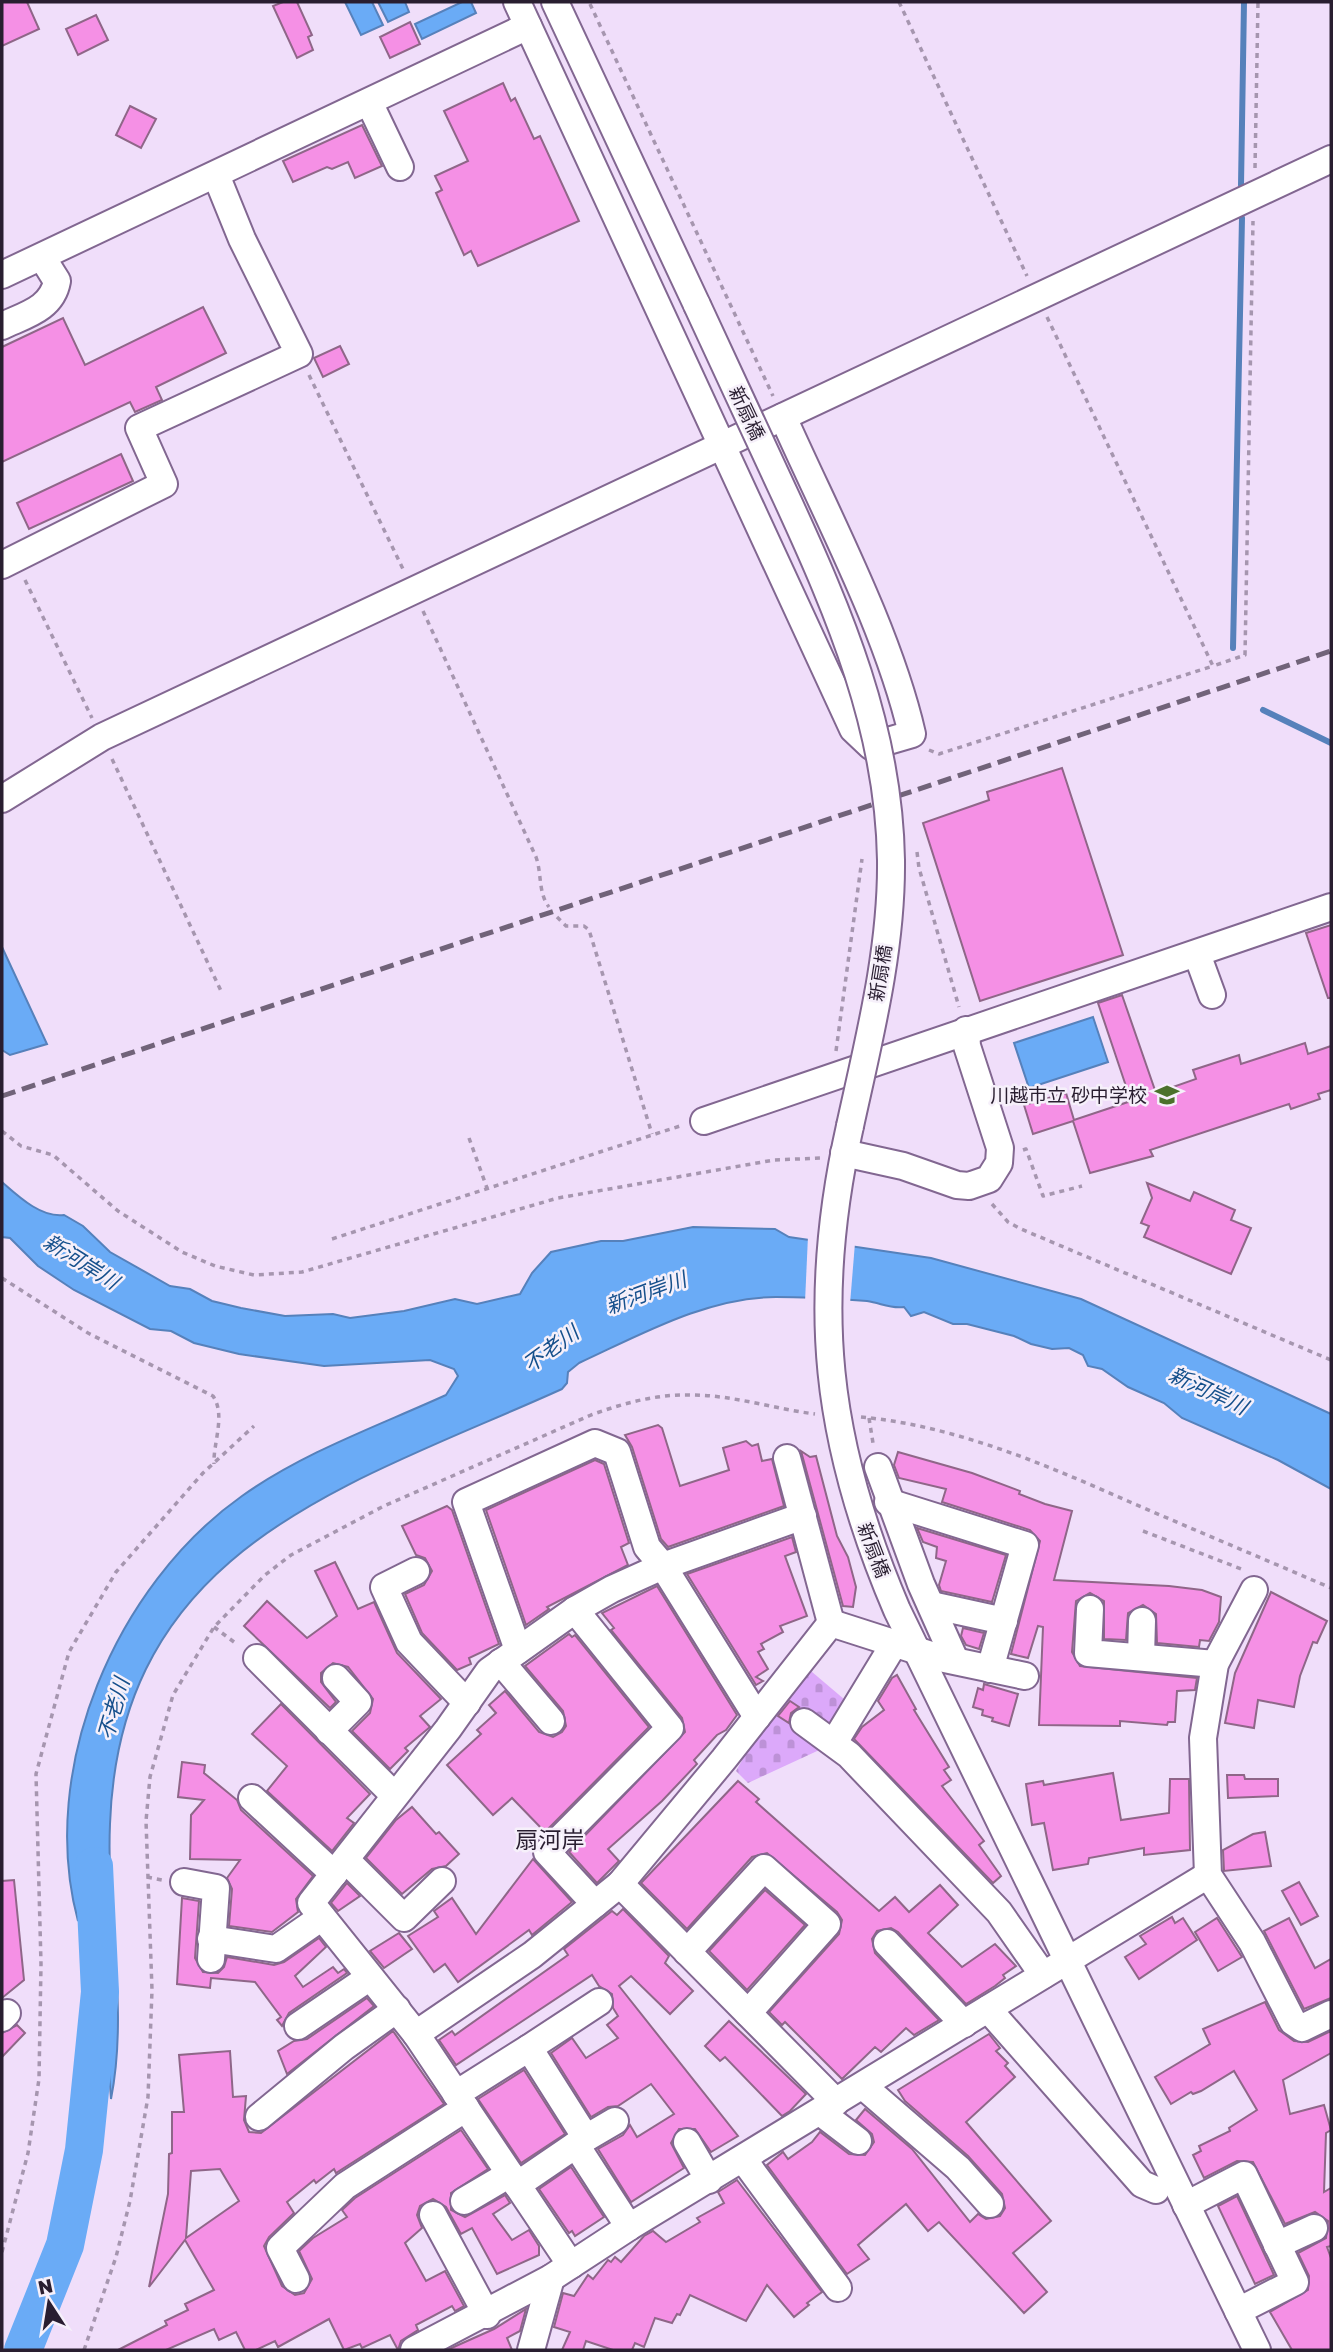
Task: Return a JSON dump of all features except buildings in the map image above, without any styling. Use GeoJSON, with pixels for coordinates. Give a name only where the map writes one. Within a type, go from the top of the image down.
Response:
{"type":"FeatureCollection","features":[{"type":"Feature","properties":{"kind":"street"},"geometry":{"type":"LineString","coordinates":[[517,2],[641,272],[724,444],[853,729],[871,747],[912,734],[900,687],[783,417]]}},
{"type":"Feature","properties":{"kind":"street","name":"新扇橋"},"geometry":{"type":"LineString","coordinates":[[555,2],[843,624],[877,734],[889,835],[887,920],[880,981],[850,1126],[835,1156],[837,1190],[827,1290],[832,1396],[862,1522],[905,1646],[1067,1960],[1257,2350]]}},
{"type":"Feature","properties":{"kind":"street"},"geometry":{"type":"LineString","coordinates":[[2,275],[528,26]]}},
{"type":"Feature","properties":{"kind":"street"},"geometry":{"type":"LineString","coordinates":[[369,102],[400,167]]}},
{"type":"Feature","properties":{"kind":"street"},"geometry":{"type":"LineString","coordinates":[[2,799],[102,737],[1331,159]]}},
{"type":"Feature","properties":{"kind":"street"},"geometry":{"type":"LineString","coordinates":[[8,562],[164,484],[139,428],[299,354],[242,239],[216,175]]}},
{"type":"Feature","properties":{"kind":"street"},"geometry":{"type":"LineString","coordinates":[[2,326],[46,304],[55,295],[57,281],[42,257]]}},
{"type":"Feature","properties":{"kind":"street"},"geometry":{"type":"LineString","coordinates":[[704,1121],[1331,907]]}},
{"type":"Feature","properties":{"kind":"street"},"geometry":{"type":"LineString","coordinates":[[1198,954],[1212,995]]}},
{"type":"Feature","properties":{"kind":"street"},"geometry":{"type":"LineString","coordinates":[[835,1156],[903,1166],[969,1186],[984,1183],[996,1172],[1000,1148],[967,1046],[966,1030]]}},
{"type":"Feature","properties":{"kind":"street"},"geometry":{"type":"LineString","coordinates":[[551,1721],[510,1656],[466,1502],[595,1443],[617,1452],[647,1547],[663,1566],[757,1717]]}},
{"type":"Feature","properties":{"kind":"street"},"geometry":{"type":"LineString","coordinates":[[875,1456],[888,1502],[955,1660]]}},
{"type":"Feature","properties":{"kind":"street"},"geometry":{"type":"LineString","coordinates":[[787,1458],[831,1623]]}},
{"type":"Feature","properties":{"kind":"street"},"geometry":{"type":"LineString","coordinates":[[888,1502],[1025,1545],[990,1669]]}},
{"type":"Feature","properties":{"kind":"street"},"geometry":{"type":"LineString","coordinates":[[531,2350],[561,2272],[514,2180],[416,2034],[311,1903],[489,1671],[575,1610],[663,1566],[803,1516]]}},
{"type":"Feature","properties":{"kind":"street"},"geometry":{"type":"LineString","coordinates":[[416,1571],[384,1587],[409,1642],[467,1703]]}},
{"type":"Feature","properties":{"kind":"street"},"geometry":{"type":"LineString","coordinates":[[1254,1590],[1215,1664],[1203,1738],[1208,1875],[1252,1942],[1293,2022],[1303,2028],[1331,2014]]}},
{"type":"Feature","properties":{"kind":"street"},"geometry":{"type":"LineString","coordinates":[[930,1605],[1003,1621]]}},
{"type":"Feature","properties":{"kind":"street"},"geometry":{"type":"LineString","coordinates":[[1090,1609],[1088,1653],[1215,1664]]}},
{"type":"Feature","properties":{"kind":"street"},"geometry":{"type":"LineString","coordinates":[[575,1610],[670,1728],[547,1852],[595,1904]]}},
{"type":"Feature","properties":{"kind":"street"},"geometry":{"type":"LineString","coordinates":[[1141,1657],[1142,1621]]}},
{"type":"Feature","properties":{"kind":"street"},"geometry":{"type":"LineString","coordinates":[[831,1623],[955,1660],[1024,1676]]}},
{"type":"Feature","properties":{"kind":"street"},"geometry":{"type":"LineString","coordinates":[[416,2034],[533,1955],[620,1884],[831,1623]]}},
{"type":"Feature","properties":{"kind":"street"},"geometry":{"type":"LineString","coordinates":[[835,1741],[905,1646]]}},
{"type":"Feature","properties":{"kind":"street"},"geometry":{"type":"LineString","coordinates":[[257,1658],[394,1795]]}},
{"type":"Feature","properties":{"kind":"street"},"geometry":{"type":"LineString","coordinates":[[329,1731],[358,1702],[336,1678]]}},
{"type":"Feature","properties":{"kind":"street"},"geometry":{"type":"LineString","coordinates":[[804,1722],[835,1741],[999,1912],[1043,1975]]}},
{"type":"Feature","properties":{"kind":"street"},"geometry":{"type":"LineString","coordinates":[[252,1798],[404,1918],[442,1881]]}},
{"type":"Feature","properties":{"kind":"street"},"geometry":{"type":"LineString","coordinates":[[687,1952],[764,1868],[827,1924],[748,2013]]}},
{"type":"Feature","properties":{"kind":"street"},"geometry":{"type":"LineString","coordinates":[[414,2350],[487,2315],[561,2272],[629,2227],[1208,1875]]}},
{"type":"Feature","properties":{"kind":"street"},"geometry":{"type":"LineString","coordinates":[[184,1882],[216,1888],[211,1949],[276,1950],[321,1917]]}},
{"type":"Feature","properties":{"kind":"street"},"geometry":{"type":"LineString","coordinates":[[620,1884],[748,2013],[858,2141]]}},
{"type":"Feature","properties":{"kind":"street"},"geometry":{"type":"LineString","coordinates":[[887,1943],[964,2024]]}},
{"type":"Feature","properties":{"kind":"street"},"geometry":{"type":"LineString","coordinates":[[298,2026],[370,1977]]}},
{"type":"Feature","properties":{"kind":"street"},"geometry":{"type":"LineString","coordinates":[[296,2279],[280,2248],[345,2186],[529,2048],[599,2002]]}},
{"type":"Feature","properties":{"kind":"street"},"geometry":{"type":"LineString","coordinates":[[988,2009],[1142,2184],[1156,2190]]}},
{"type":"Feature","properties":{"kind":"street"},"geometry":{"type":"LineString","coordinates":[[259,2117],[344,2047],[397,2010]]}},
{"type":"Feature","properties":{"kind":"street"},"geometry":{"type":"LineString","coordinates":[[529,2048],[629,2227]]}},
{"type":"Feature","properties":{"kind":"street"},"geometry":{"type":"LineString","coordinates":[[863,2086],[958,2168],[990,2204]]}},
{"type":"Feature","properties":{"kind":"street"},"geometry":{"type":"LineString","coordinates":[[464,2201],[514,2180],[615,2121]]}},
{"type":"Feature","properties":{"kind":"street"},"geometry":{"type":"LineString","coordinates":[[687,2142],[709,2180]]}},
{"type":"Feature","properties":{"kind":"street"},"geometry":{"type":"LineString","coordinates":[[743,2159],[838,2288]]}},
{"type":"Feature","properties":{"kind":"street"},"geometry":{"type":"LineString","coordinates":[[1186,2205],[1244,2175],[1294,2282],[1238,2311]]}},
{"type":"Feature","properties":{"kind":"street"},"geometry":{"type":"LineString","coordinates":[[433,2215],[487,2315]]}},
{"type":"Feature","properties":{"kind":"street"},"geometry":{"type":"LineString","coordinates":[[1277,2245],[1314,2228]]}},
{"type":"Feature","properties":{"kind":"path"},"geometry":{"type":"LineString","coordinates":[[899,2],[1213,666]]}},
{"type":"Feature","properties":{"kind":"path"},"geometry":{"type":"LineString","coordinates":[[912,734],[929,750],[939,754],[1244,655],[1258,2]]}},
{"type":"Feature","properties":{"kind":"path"},"geometry":{"type":"LineString","coordinates":[[590,4],[783,417]]}},
{"type":"Feature","properties":{"kind":"path"},"geometry":{"type":"LineString","coordinates":[[299,354],[413,590],[536,858],[541,871],[542,894],[549,907]]}},
{"type":"Feature","properties":{"kind":"path"},"geometry":{"type":"LineString","coordinates":[[8,562],[102,737],[221,991]]}},
{"type":"Feature","properties":{"kind":"path"},"geometry":{"type":"LineString","coordinates":[[917,852],[919,868],[966,1030]]}},
{"type":"Feature","properties":{"kind":"path"},"geometry":{"type":"LineString","coordinates":[[840,1074],[835,1048],[848,979],[862,859]]}},
{"type":"Feature","properties":{"kind":"path"},"geometry":{"type":"LineString","coordinates":[[557,917],[566,926],[584,926],[589,930],[652,1134]]}},
{"type":"Feature","properties":{"kind":"path"},"geometry":{"type":"LineString","coordinates":[[332,1239],[652,1134],[704,1121]]}},
{"type":"Feature","properties":{"kind":"path"},"geometry":{"type":"LineString","coordinates":[[2,1131],[21,1146],[53,1155],[118,1211],[161,1241],[215,1266],[254,1275],[302,1272],[558,1198],[774,1160],[835,1156]]}},
{"type":"Feature","properties":{"kind":"path"},"geometry":{"type":"LineString","coordinates":[[468,1138],[487,1188]]}},
{"type":"Feature","properties":{"kind":"path"},"geometry":{"type":"LineString","coordinates":[[1017,1150],[1026,1149],[1043,1196],[1082,1186]]}},
{"type":"Feature","properties":{"kind":"path"},"geometry":{"type":"LineString","coordinates":[[990,1199],[1008,1222],[1021,1229],[1331,1360]]}},
{"type":"Feature","properties":{"kind":"path"},"geometry":{"type":"LineString","coordinates":[[2,1278],[88,1333],[213,1396],[218,1404],[219,1420],[213,1444],[214,1464]]}},
{"type":"Feature","properties":{"kind":"path"},"geometry":{"type":"LineString","coordinates":[[875,1456],[869,1418],[905,1423],[982,1442],[1033,1461],[1331,1588]]}},
{"type":"Feature","properties":{"kind":"path"},"geometry":{"type":"LineString","coordinates":[[2,2252],[11,2228],[36,2116],[41,2001],[36,1774],[69,1651],[116,1572],[214,1464],[254,1426]]}},
{"type":"Feature","properties":{"kind":"path"},"geometry":{"type":"LineString","coordinates":[[1143,1531],[1254,1574],[1254,1590]]}},
{"type":"Feature","properties":{"kind":"path"},"geometry":{"type":"LineString","coordinates":[[214,1627],[257,1658]]}},
{"type":"Feature","properties":{"kind":"path"},"geometry":{"type":"LineString","coordinates":[[84,2350],[103,2302],[130,2201]]}},
{"type":"Feature","properties":{"kind":"green space"},"geometry":{"type":"Polygon","coordinates":[[[805,1666],[851,1705],[828,1746],[748,1783],[736,1771],[770,1711],[805,1666]]]}},
{"type":"Feature","properties":{"kind":"water"},"geometry":{"type":"Polygon","coordinates":[[[345,2],[372,2],[383,25],[361,35],[345,2]]]}},
{"type":"Feature","properties":{"kind":"water"},"geometry":{"type":"Polygon","coordinates":[[[378,2],[405,2],[409,12],[388,22],[378,2]]]}},
{"type":"Feature","properties":{"kind":"water"},"geometry":{"type":"Polygon","coordinates":[[[462,2],[471,2],[476,13],[422,39],[415,24],[462,2]]]}},
{"type":"Feature","properties":{"kind":"water"},"geometry":{"type":"Polygon","coordinates":[[[2,947],[47,1044],[10,1055],[2,1050],[2,947]]]}},
{"type":"Feature","properties":{"kind":"water"},"geometry":{"type":"Polygon","coordinates":[[[1093,1017],[1108,1062],[1029,1088],[1014,1043],[1093,1017]]]}},
{"type":"Feature","properties":{"kind":"water","name":"新河岸川"},"geometry":{"type":"Polygon","coordinates":[[[2,1182],[38,1210],[64,1215],[83,1226],[110,1252],[170,1286],[190,1289],[212,1301],[285,1316],[333,1314],[350,1318],[404,1311],[455,1299],[477,1304],[520,1294],[532,1273],[551,1252],[601,1241],[623,1241],[693,1227],[775,1229],[789,1237],[931,1258],[1081,1299],[1331,1414],[1331,1489],[1278,1460],[1182,1418],[1164,1403],[1128,1387],[1102,1369],[1088,1366],[1083,1355],[1069,1348],[1052,1349],[1031,1344],[1014,1336],[967,1324],[953,1324],[924,1312],[911,1316],[904,1307],[890,1307],[867,1301],[776,1297],[725,1303],[674,1320],[579,1363],[568,1372],[567,1383],[562,1389],[403,1458],[328,1495],[260,1538],[202,1589],[155,1652],[124,1729],[110,1824],[111,1893],[118,1996],[116,2065],[111,2099],[104,2009],[104,1984],[110,1966],[102,1918],[89,1915],[87,1896],[82,1901],[78,1921],[68,1863],[69,1803],[79,1743],[97,1685],[124,1630],[157,1579],[197,1534],[242,1496],[266,1480],[316,1453],[446,1395],[458,1376],[454,1369],[430,1360],[324,1366],[239,1354],[194,1343],[171,1331],[150,1329],[74,1290],[38,1266],[10,1238],[2,1237],[2,1182]]]}},
{"type":"Feature","properties":{"kind":"pier"},"geometry":{"type":"Polygon","coordinates":[[[808,1236],[855,1243],[850,1304],[805,1302],[808,1236]]]}},
{"type":"Feature","properties":{"kind":"waterway"},"geometry":{"type":"LineString","coordinates":[[1241,185],[1244,2]]}},
{"type":"Feature","properties":{"kind":"waterway"},"geometry":{"type":"LineString","coordinates":[[1233,648],[1242,218]]}},
{"type":"Feature","properties":{"kind":"waterway"},"geometry":{"type":"LineString","coordinates":[[1263,710],[1331,743]]}},
{"type":"Feature","properties":{"kind":"waterway","name":"不老川"},"geometry":{"type":"LineString","coordinates":[[23,2350],[65,2245],[84,2150],[100,1992],[94,1866]]}},
{"type":"Feature","properties":{"kind":"railway"},"geometry":{"type":"LineString","coordinates":[[2,1096],[1331,651]]}},
{"type":"Feature","properties":{"kind":"place","name":"川越市立 砂中学校"},"geometry":{"type":"Point","coordinates":[1167,1095]}},
{"type":"Feature","properties":{"kind":"district","name":"扇河岸"},"geometry":{"type":"Point","coordinates":[550,1840]}}]}
